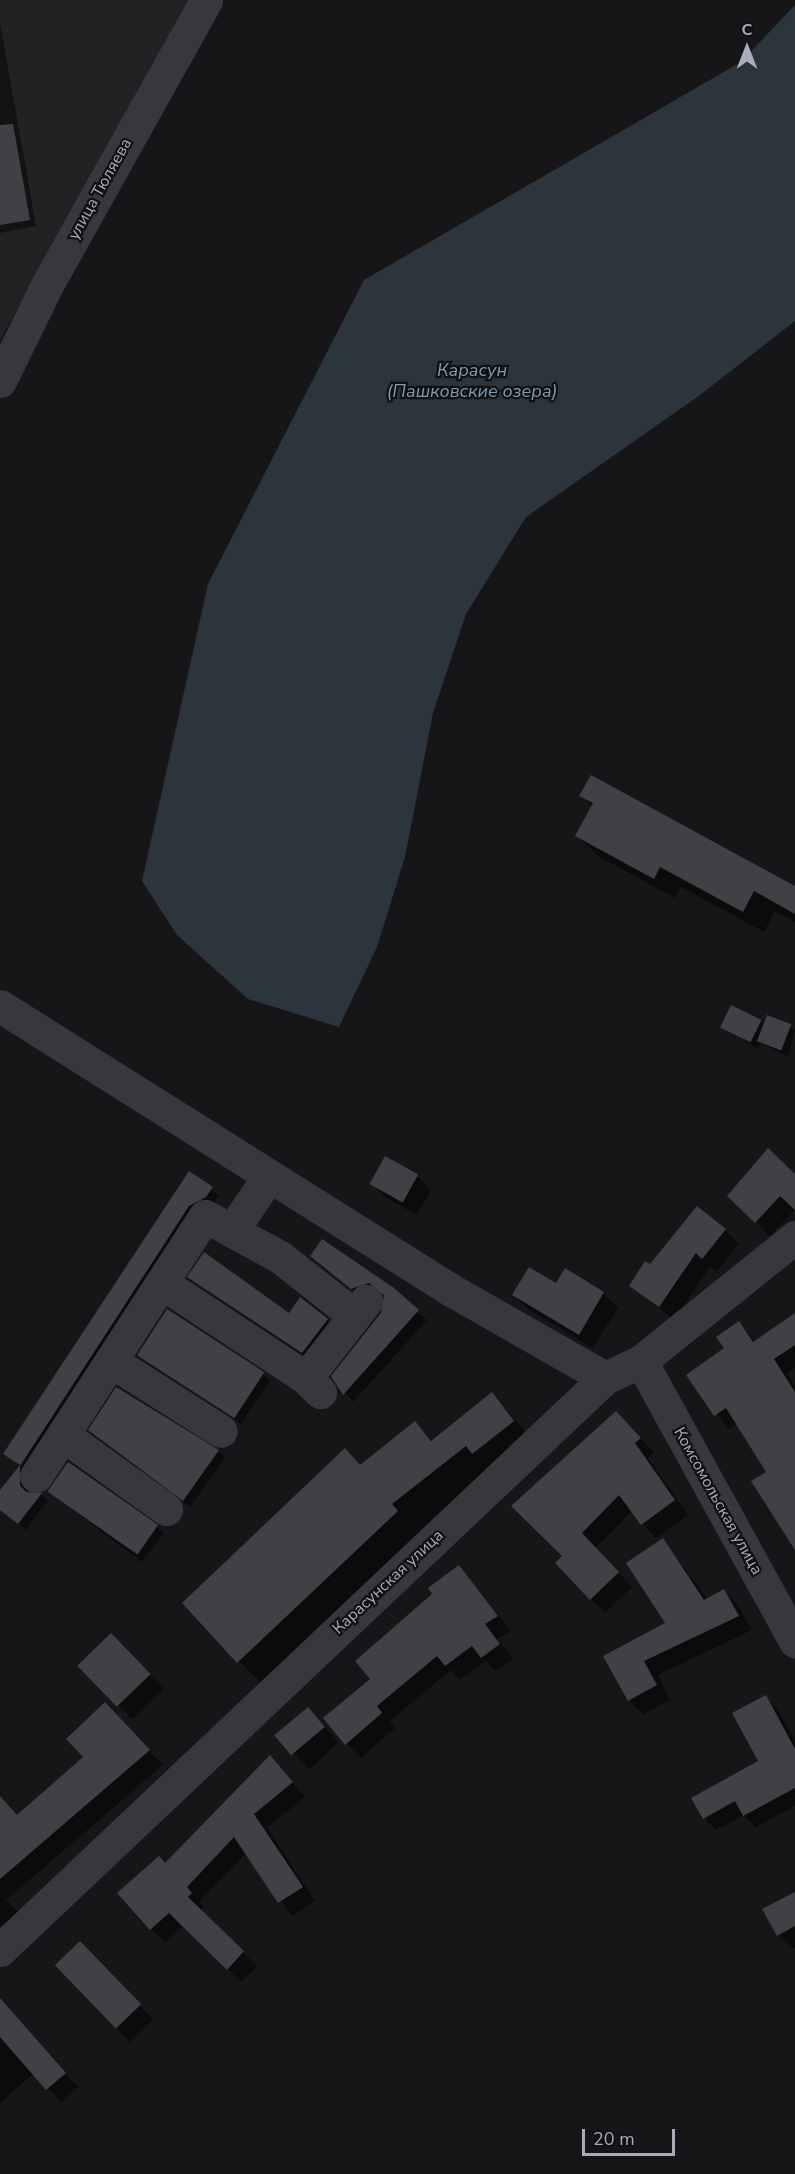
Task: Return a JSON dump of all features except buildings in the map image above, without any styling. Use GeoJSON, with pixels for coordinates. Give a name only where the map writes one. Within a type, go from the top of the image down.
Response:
{"type":"FeatureCollection","features":[{"type":"Feature","properties":{"kind":"street","name":"улица Тюляева"},"geometry":{"type":"LineString","coordinates":[[0,381],[47,285],[206,0]]}},
{"type":"Feature","properties":{"kind":"street"},"geometry":{"type":"LineString","coordinates":[[0,1006],[451,1290],[605,1378]]}},
{"type":"Feature","properties":{"kind":"street"},"geometry":{"type":"LineString","coordinates":[[233,1229],[269,1176]]}},
{"type":"Feature","properties":{"kind":"street"},"geometry":{"type":"LineString","coordinates":[[36,1476],[205,1216],[233,1229],[360,1308],[313,1385],[162,1283]]}},
{"type":"Feature","properties":{"kind":"street","name":"Карасунская улица"},"geometry":{"type":"LineString","coordinates":[[0,1950],[605,1378],[641,1361],[795,1237]]}},
{"type":"Feature","properties":{"kind":"street"},"geometry":{"type":"LineString","coordinates":[[111,1361],[221,1431]]}},
{"type":"Feature","properties":{"kind":"street","name":"Комсомольская улица"},"geometry":{"type":"LineString","coordinates":[[641,1361],[795,1641]]}},
{"type":"Feature","properties":{"kind":"street"},"geometry":{"type":"LineString","coordinates":[[63,1435],[166,1509]]}},
{"type":"Feature","properties":{"kind":"shaded area"},"geometry":{"type":"Polygon","coordinates":[[[0,0],[188,0],[0,340],[0,0]]]}},
{"type":"Feature","properties":{"kind":"water","name":"Карасун (Пашковские озера)"},"geometry":{"type":"Polygon","coordinates":[[[795,5],[795,321],[700,395],[526,517],[466,614],[433,713],[405,857],[377,947],[339,1027],[248,999],[177,935],[142,881],[208,584],[364,280],[741,62],[795,5]]]}}]}
